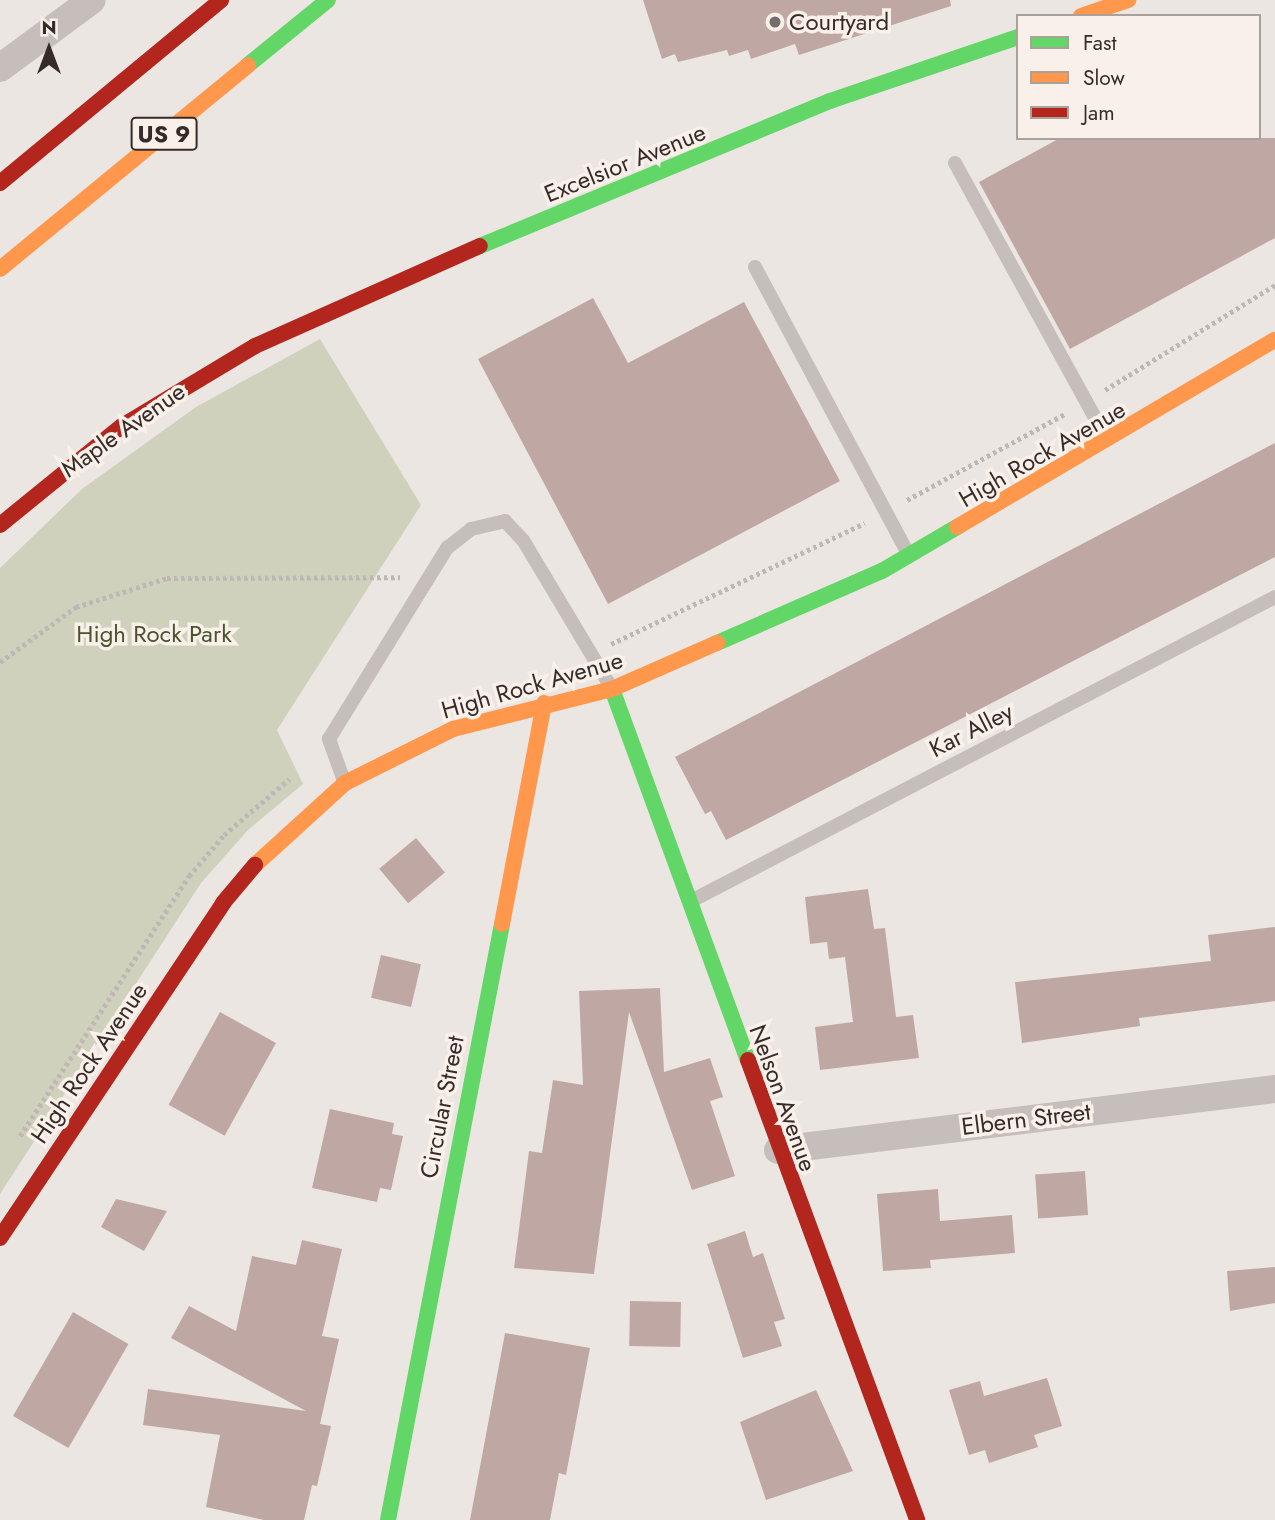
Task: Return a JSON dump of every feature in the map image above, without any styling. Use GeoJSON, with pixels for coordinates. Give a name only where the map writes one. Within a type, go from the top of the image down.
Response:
{"type":"FeatureCollection","features":[{"type":"Feature","properties":{"kind":"main road","name":"US 9"},"geometry":{"type":"LineString","coordinates":[[0,183],[221,0]]}},
{"type":"Feature","properties":{"kind":"main road","name":"US 9"},"geometry":{"type":"LineString","coordinates":[[0,269],[328,0]]}},
{"type":"Feature","properties":{"kind":"main road"},"geometry":{"type":"LineString","coordinates":[[1088,14],[1128,0]]}},
{"type":"Feature","properties":{"kind":"main road","name":"Excelsior Avenue"},"geometry":{"type":"LineString","coordinates":[[255,346],[368,292],[830,101],[1016,38]]}},
{"type":"Feature","properties":{"kind":"main road","name":"High Rock Avenue"},"geometry":{"type":"LineString","coordinates":[[0,1238],[223,903],[265,853],[345,783],[453,729],[544,703],[612,689],[763,626],[909,555],[1109,443],[1275,341]]}},
{"type":"Feature","properties":{"kind":"main road","name":"Maple Avenue"},"geometry":{"type":"LineString","coordinates":[[0,525],[122,426],[255,346]]}},
{"type":"Feature","properties":{"kind":"main road","name":"Nelson Avenue"},"geometry":{"type":"LineString","coordinates":[[612,689],[778,1150],[917,1520]]}},
{"type":"Feature","properties":{"kind":"main road","name":"Circular Street"},"geometry":{"type":"LineString","coordinates":[[388,1520],[544,703]]}},
{"type":"Feature","properties":{"kind":"street"},"geometry":{"type":"LineString","coordinates":[[0,68],[92,0]]}},
{"type":"Feature","properties":{"kind":"street","name":"Elbern Street"},"geometry":{"type":"LineString","coordinates":[[778,1150],[1275,1089]]}},
{"type":"Feature","properties":{"kind":"lane"},"geometry":{"type":"LineString","coordinates":[[955,163],[1109,443]]}},
{"type":"Feature","properties":{"kind":"lane"},"geometry":{"type":"LineString","coordinates":[[755,267],[909,555]]}},
{"type":"Feature","properties":{"kind":"lane"},"geometry":{"type":"LineString","coordinates":[[345,783],[329,739],[429,577],[471,529],[505,521],[523,540],[612,689]]}},
{"type":"Feature","properties":{"kind":"lane","name":"Kar Alley"},"geometry":{"type":"LineString","coordinates":[[688,902],[1275,597]]}},
{"type":"Feature","properties":{"kind":"path"},"geometry":{"type":"LineString","coordinates":[[0,662],[76,607],[167,578],[429,577]]}},
{"type":"Feature","properties":{"kind":"green space","name":"High Rock Park"},"geometry":{"type":"Polygon","coordinates":[[[320,339],[421,505],[277,730],[303,784],[248,830],[201,883],[0,1194],[0,568],[82,489],[196,407],[320,339]]]}},
{"type":"Feature","properties":{"kind":"building","name":"Courtyard"},"geometry":{"type":"Polygon","coordinates":[[[643,0],[950,0],[951,6],[799,55],[795,44],[751,59],[748,50],[729,56],[727,50],[678,62],[675,54],[662,59],[643,0]]]}},
{"type":"Feature","properties":{"kind":"building"},"geometry":{"type":"Polygon","coordinates":[[[1275,138],[1275,238],[1070,349],[979,182],[1056,140],[1275,138]]]}},
{"type":"Feature","properties":{"kind":"building"},"geometry":{"type":"Polygon","coordinates":[[[593,298],[628,363],[744,302],[840,481],[608,604],[478,359],[593,298]]]}},
{"type":"Feature","properties":{"kind":"building"},"geometry":{"type":"Polygon","coordinates":[[[1275,443],[1275,557],[726,840],[711,811],[705,814],[675,757],[1275,443]]]}},
{"type":"Feature","properties":{"kind":"building"},"geometry":{"type":"Polygon","coordinates":[[[416,838],[445,872],[408,903],[379,869],[416,838]]]}},
{"type":"Feature","properties":{"kind":"building"},"geometry":{"type":"Polygon","coordinates":[[[868,889],[874,929],[885,928],[896,1017],[913,1015],[919,1058],[820,1070],[815,1027],[853,1022],[845,957],[829,959],[827,942],[810,944],[805,897],[868,889]]]}},
{"type":"Feature","properties":{"kind":"building"},"geometry":{"type":"Polygon","coordinates":[[[1275,927],[1275,1001],[1139,1018],[1140,1026],[1022,1043],[1015,982],[1211,961],[1208,935],[1275,927]]]}},
{"type":"Feature","properties":{"kind":"building"},"geometry":{"type":"Polygon","coordinates":[[[381,955],[421,964],[411,1007],[371,998],[381,955]]]}},
{"type":"Feature","properties":{"kind":"building"},"geometry":{"type":"Polygon","coordinates":[[[660,988],[664,1072],[710,1058],[723,1097],[710,1101],[735,1176],[692,1190],[629,1012],[594,1274],[514,1268],[529,1151],[542,1153],[553,1080],[583,1085],[579,991],[660,988]]]}},
{"type":"Feature","properties":{"kind":"building"},"geometry":{"type":"Polygon","coordinates":[[[220,1012],[276,1043],[225,1136],[169,1105],[220,1012]]]}},
{"type":"Feature","properties":{"kind":"building"},"geometry":{"type":"Polygon","coordinates":[[[330,1109],[394,1123],[392,1134],[403,1136],[391,1190],[380,1188],[377,1202],[312,1188],[330,1109]]]}},
{"type":"Feature","properties":{"kind":"building"},"geometry":{"type":"Polygon","coordinates":[[[1085,1171],[1088,1215],[1038,1218],[1035,1174],[1085,1171]]]}},
{"type":"Feature","properties":{"kind":"building"},"geometry":{"type":"Polygon","coordinates":[[[938,1189],[940,1221],[1012,1215],[1015,1253],[930,1260],[931,1268],[883,1271],[877,1194],[938,1189]]]}},
{"type":"Feature","properties":{"kind":"building"},"geometry":{"type":"Polygon","coordinates":[[[116,1199],[167,1211],[144,1251],[101,1227],[116,1199]]]}},
{"type":"Feature","properties":{"kind":"building"},"geometry":{"type":"Polygon","coordinates":[[[745,1231],[753,1257],[763,1253],[785,1319],[774,1322],[782,1346],[743,1358],[707,1244],[745,1231]]]}},
{"type":"Feature","properties":{"kind":"building"},"geometry":{"type":"Polygon","coordinates":[[[302,1240],[342,1249],[322,1336],[339,1339],[320,1424],[331,1426],[317,1486],[312,1485],[304,1520],[264,1520],[206,1507],[220,1435],[143,1425],[148,1389],[306,1411],[171,1338],[189,1306],[236,1331],[252,1256],[296,1265],[302,1240]]]}},
{"type":"Feature","properties":{"kind":"building"},"geometry":{"type":"Polygon","coordinates":[[[1275,1267],[1275,1303],[1230,1311],[1227,1271],[1275,1267]]]}},
{"type":"Feature","properties":{"kind":"building"},"geometry":{"type":"Polygon","coordinates":[[[630,1301],[681,1302],[680,1347],[629,1346],[630,1301]]]}},
{"type":"Feature","properties":{"kind":"building"},"geometry":{"type":"Polygon","coordinates":[[[73,1312],[128,1344],[68,1448],[13,1416],[73,1312]]]}},
{"type":"Feature","properties":{"kind":"building"},"geometry":{"type":"Polygon","coordinates":[[[505,1333],[590,1348],[566,1475],[559,1473],[550,1520],[470,1520],[505,1333]]]}},
{"type":"Feature","properties":{"kind":"building"},"geometry":{"type":"Polygon","coordinates":[[[1047,1378],[1062,1426],[1034,1435],[1038,1447],[989,1463],[985,1450],[969,1455],[949,1390],[980,1381],[984,1396],[1047,1378]]]}},
{"type":"Feature","properties":{"kind":"building"},"geometry":{"type":"Polygon","coordinates":[[[816,1390],[853,1471],[766,1500],[740,1422],[816,1390]]]}},
{"type":"Feature","properties":{"kind":"traffic: fast"},"geometry":{"type":"LineString","coordinates":[[248,65],[328,0]]}},
{"type":"Feature","properties":{"kind":"traffic: fast"},"geometry":{"type":"LineString","coordinates":[[480,246],[830,101],[1016,38]]}},
{"type":"Feature","properties":{"kind":"traffic: fast"},"geometry":{"type":"LineString","coordinates":[[717,643],[882,571],[957,527]]}},
{"type":"Feature","properties":{"kind":"traffic: fast"},"geometry":{"type":"LineString","coordinates":[[612,689],[748,1060]]}},
{"type":"Feature","properties":{"kind":"traffic: fast"},"geometry":{"type":"LineString","coordinates":[[388,1520],[502,924]]}},
{"type":"Feature","properties":{"kind":"traffic: slow"},"geometry":{"type":"LineString","coordinates":[[1087,14],[1128,0]]}},
{"type":"Feature","properties":{"kind":"traffic: slow"},"geometry":{"type":"LineString","coordinates":[[0,269],[248,65]]}},
{"type":"Feature","properties":{"kind":"traffic: slow"},"geometry":{"type":"LineString","coordinates":[[957,527],[1275,340]]}},
{"type":"Feature","properties":{"kind":"traffic: slow"},"geometry":{"type":"LineString","coordinates":[[255,865],[345,783],[453,729],[612,689],[717,643]]}},
{"type":"Feature","properties":{"kind":"traffic: slow"},"geometry":{"type":"LineString","coordinates":[[502,924],[544,703]]}},
{"type":"Feature","properties":{"kind":"traffic: jam"},"geometry":{"type":"LineString","coordinates":[[0,183],[221,0]]}},
{"type":"Feature","properties":{"kind":"traffic: jam"},"geometry":{"type":"LineString","coordinates":[[0,525],[122,426],[255,346],[480,246]]}},
{"type":"Feature","properties":{"kind":"traffic: jam"},"geometry":{"type":"LineString","coordinates":[[0,1238],[223,903],[255,865]]}},
{"type":"Feature","properties":{"kind":"traffic: jam"},"geometry":{"type":"LineString","coordinates":[[748,1060],[917,1520]]}},
{"type":"Feature","properties":{"kind":"place","name":"Courtyard"},"geometry":{"type":"Point","coordinates":[775,22]}}]}
